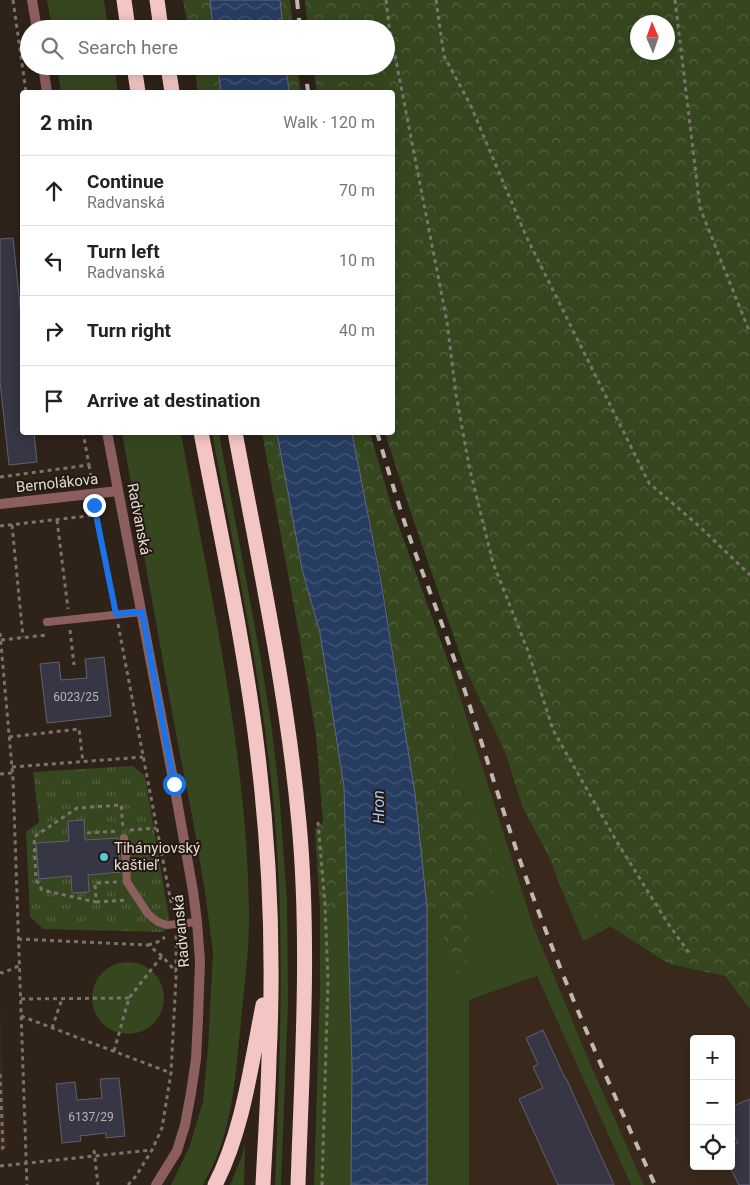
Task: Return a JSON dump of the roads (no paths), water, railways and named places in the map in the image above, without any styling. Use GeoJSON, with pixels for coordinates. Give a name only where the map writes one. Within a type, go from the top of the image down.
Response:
{"type":"FeatureCollection","features":[{"type":"Feature","properties":{"kind":"highway"},"geometry":{"type":"LineString","coordinates":[[124,0],[127,20]]}},
{"type":"Feature","properties":{"kind":"highway"},"geometry":{"type":"LineString","coordinates":[[157,0],[160,20]]}},
{"type":"Feature","properties":{"kind":"highway"},"geometry":{"type":"LineString","coordinates":[[135,75],[138,90]]}},
{"type":"Feature","properties":{"kind":"highway"},"geometry":{"type":"LineString","coordinates":[[169,75],[172,90]]}},
{"type":"Feature","properties":{"kind":"highway"},"geometry":{"type":"LineString","coordinates":[[202,435],[244,661],[257,748],[264,826],[270,905],[271,967],[270,1058],[263,1185]]}},
{"type":"Feature","properties":{"kind":"highway"},"geometry":{"type":"LineString","coordinates":[[236,435],[277,657],[290,744],[299,824],[304,903],[304,965],[298,1185]]}},
{"type":"Feature","properties":{"kind":"highway"},"geometry":{"type":"LineString","coordinates":[[215,1185],[231,1150],[239,1121],[271,967]]}},
{"type":"Feature","properties":{"kind":"street"},"geometry":{"type":"LineString","coordinates":[[32,0],[35,20]]}},
{"type":"Feature","properties":{"kind":"street"},"geometry":{"type":"LineString","coordinates":[[44,75],[47,90]]}},
{"type":"Feature","properties":{"kind":"street","name":"Radvanská"},"geometry":{"type":"LineString","coordinates":[[108,435],[176,794],[193,891],[200,961],[196,1059],[185,1125],[177,1151],[156,1185]]}},
{"type":"Feature","properties":{"kind":"street","name":"Bernolákova"},"geometry":{"type":"LineString","coordinates":[[0,504],[118,492]]}},
{"type":"Feature","properties":{"kind":"lane"},"geometry":{"type":"LineString","coordinates":[[47,622],[142,612]]}},
{"type":"Feature","properties":{"kind":"lane"},"geometry":{"type":"LineString","coordinates":[[123,834],[127,882],[148,914],[158,922],[167,925],[197,922]]}},
{"type":"Feature","properties":{"kind":"water"},"geometry":{"type":"Polygon","coordinates":[[[210,0],[280,0],[282,20],[212,20],[210,0]]]}},
{"type":"Feature","properties":{"kind":"water"},"geometry":{"type":"Polygon","coordinates":[[[219,75],[287,75],[289,90],[221,90],[219,75]]]}},
{"type":"Feature","properties":{"kind":"water","name":"Hron"},"geometry":{"type":"Polygon","coordinates":[[[277,435],[352,435],[381,581],[415,794],[427,907],[427,1185],[351,1185],[352,1066],[344,787],[320,633],[302,569],[277,435]]]}},
{"type":"Feature","properties":{"kind":"railway"},"geometry":{"type":"LineString","coordinates":[[297,0],[299,20]]}},
{"type":"Feature","properties":{"kind":"railway"},"geometry":{"type":"LineString","coordinates":[[306,75],[308,90]]}},
{"type":"Feature","properties":{"kind":"railway"},"geometry":{"type":"LineString","coordinates":[[378,435],[407,530],[462,683],[529,885],[581,1019],[655,1185]]}},
{"type":"Feature","properties":{"kind":"place","name":"Tihányiovský kaštieľ"},"geometry":{"type":"Point","coordinates":[104,857]}}]}
